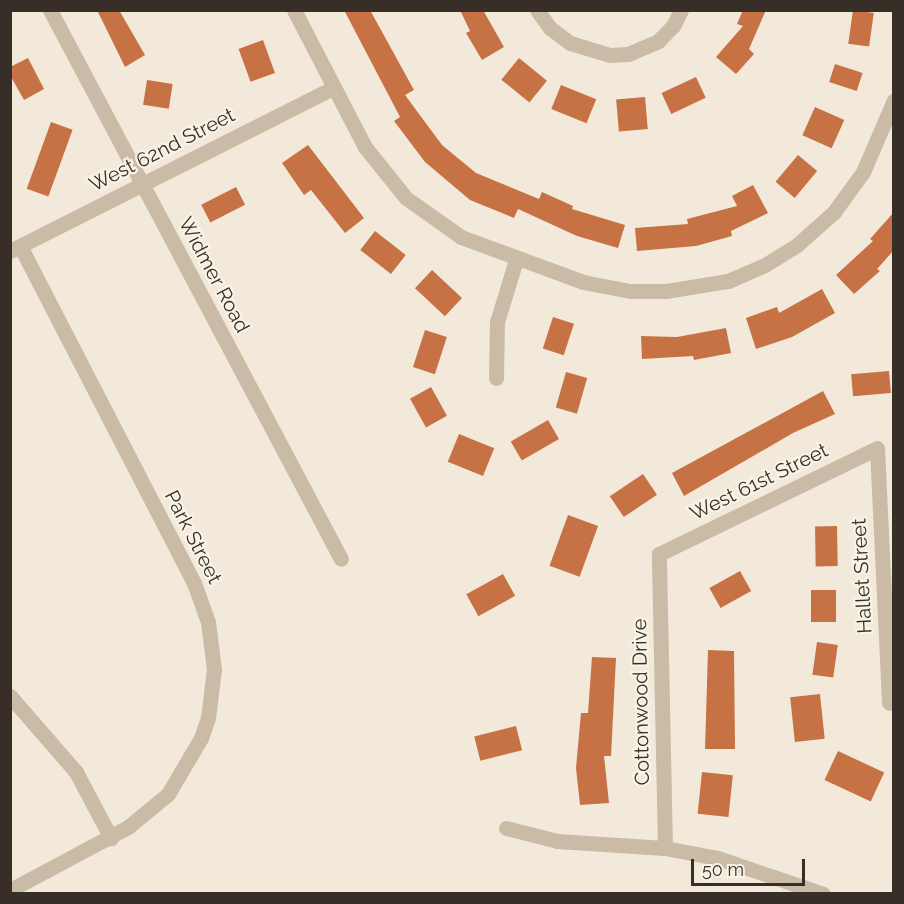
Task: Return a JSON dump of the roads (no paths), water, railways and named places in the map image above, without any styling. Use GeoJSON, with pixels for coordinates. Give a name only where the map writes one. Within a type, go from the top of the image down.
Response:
{"type":"FeatureCollection","features":[{"type":"Feature","properties":{"kind":"street","name":"Widmer Road"},"geometry":{"type":"LineString","coordinates":[[50,10],[118,144],[142,183],[341,559]]}},
{"type":"Feature","properties":{"kind":"street"},"geometry":{"type":"LineString","coordinates":[[294,10],[365,147],[406,198],[461,237],[516,260],[591,284],[630,291],[702,288],[765,265],[798,244],[834,212],[863,172],[894,100]]}},
{"type":"Feature","properties":{"kind":"street"},"geometry":{"type":"LineString","coordinates":[[537,10],[570,43],[609,55],[628,54],[651,45],[673,26],[681,10]]}},
{"type":"Feature","properties":{"kind":"street","name":"West 62nd Street"},"geometry":{"type":"LineString","coordinates":[[15,249],[334,87]]}},
{"type":"Feature","properties":{"kind":"street","name":"Park Street"},"geometry":{"type":"LineString","coordinates":[[15,249],[194,583],[213,646],[208,718],[192,756],[155,807],[111,838]]}},
{"type":"Feature","properties":{"kind":"street"},"geometry":{"type":"LineString","coordinates":[[496,378],[497,322],[516,260]]}},
{"type":"Feature","properties":{"kind":"street","name":"West 61st Street"},"geometry":{"type":"LineString","coordinates":[[659,554],[878,448]]}},
{"type":"Feature","properties":{"kind":"street","name":"Hallet Street"},"geometry":{"type":"LineString","coordinates":[[878,448],[889,703]]}},
{"type":"Feature","properties":{"kind":"street","name":"Cottonwood Drive"},"geometry":{"type":"LineString","coordinates":[[659,554],[665,848]]}},
{"type":"Feature","properties":{"kind":"street"},"geometry":{"type":"LineString","coordinates":[[10,696],[76,772],[111,838],[10,890]]}},
{"type":"Feature","properties":{"kind":"street"},"geometry":{"type":"LineString","coordinates":[[506,828],[557,842],[665,848],[718,858],[823,894]]}}]}
